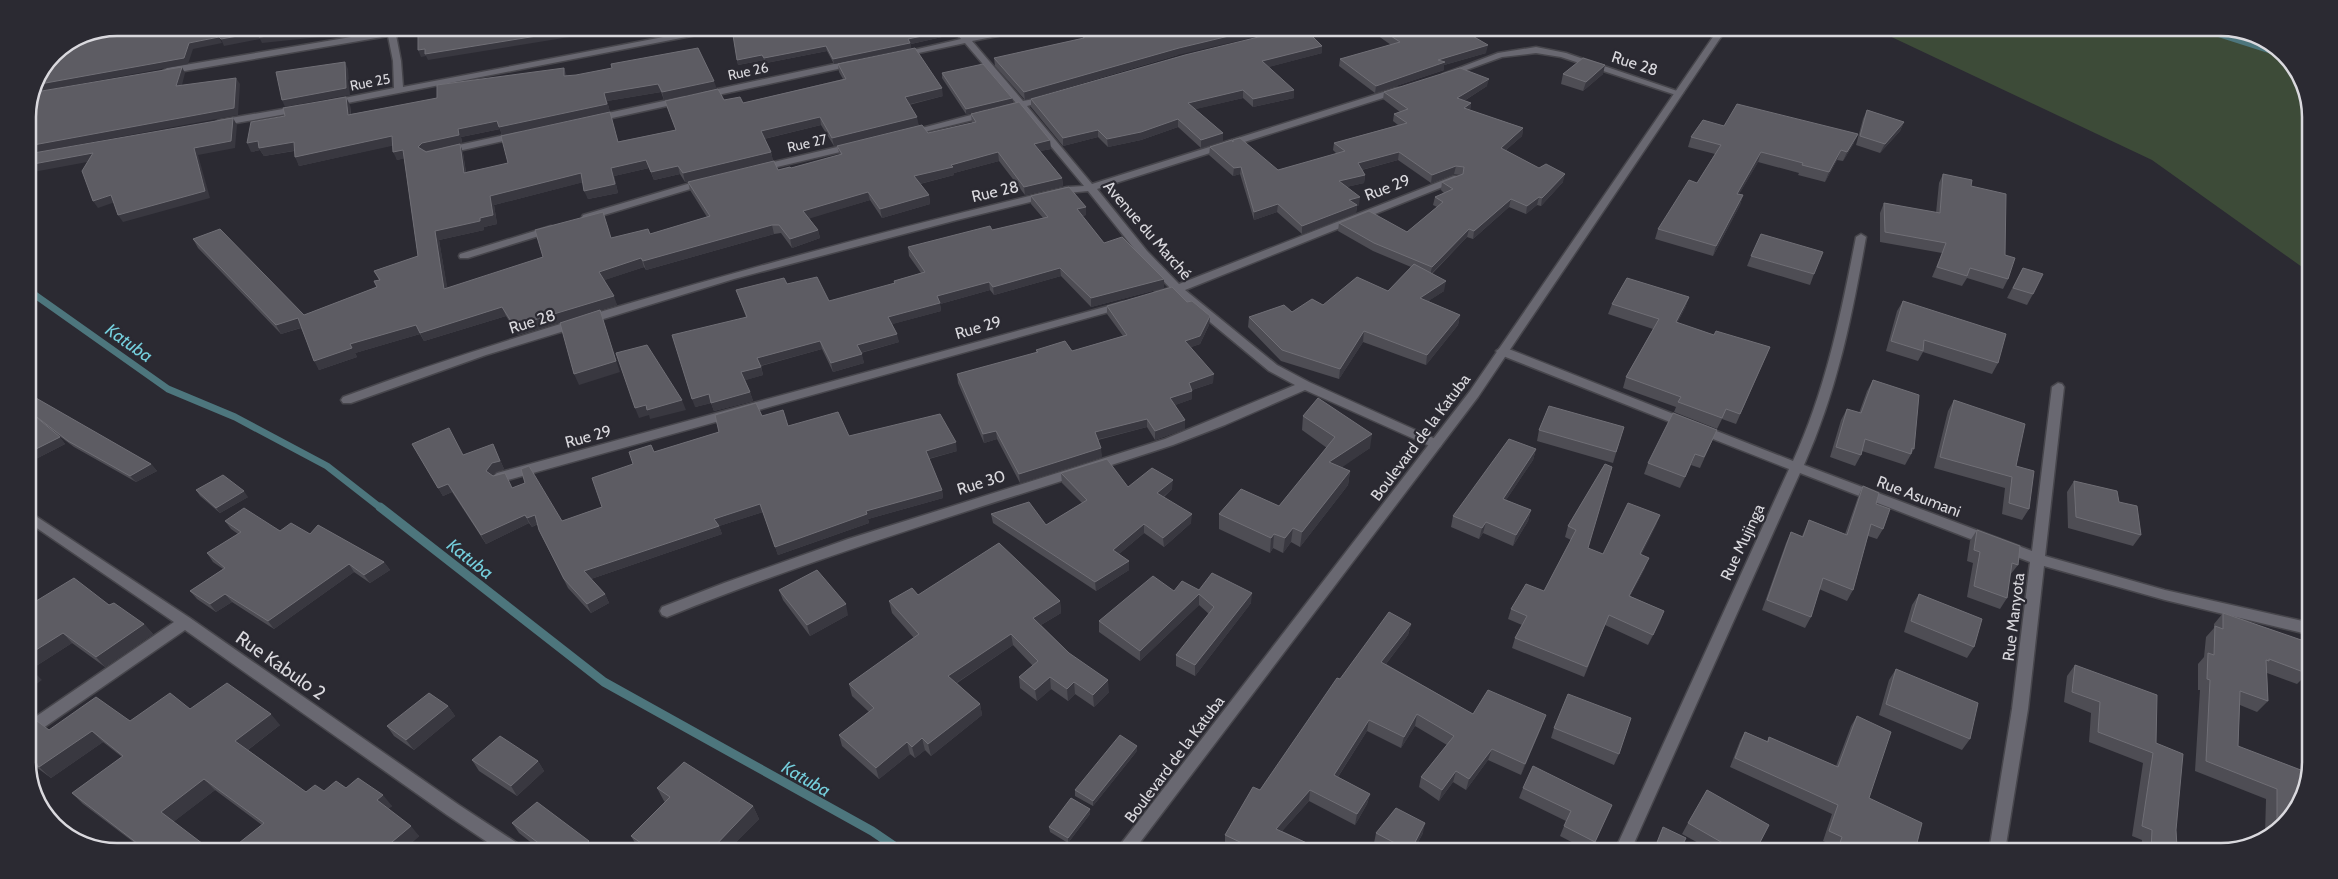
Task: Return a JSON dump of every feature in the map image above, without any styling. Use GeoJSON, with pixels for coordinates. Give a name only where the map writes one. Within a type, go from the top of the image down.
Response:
{"type":"FeatureCollection","features":[{"type":"Feature","properties":{"kind":"street"},"geometry":{"type":"LineString","coordinates":[[159,73],[362,36]]}},
{"type":"Feature","properties":{"kind":"street"},"geometry":{"type":"LineString","coordinates":[[391,36],[398,61],[399,90]]}},
{"type":"Feature","properties":{"kind":"street","name":"Rue 25"},"geometry":{"type":"LineString","coordinates":[[325,104],[681,36]]}},
{"type":"Feature","properties":{"kind":"street","name":"Avenue du Marché"},"geometry":{"type":"LineString","coordinates":[[963,36],[1023,105],[1143,253],[1177,289],[1273,368],[1305,385],[1436,444]]}},
{"type":"Feature","properties":{"kind":"street"},"geometry":{"type":"LineString","coordinates":[[889,56],[986,36]]}},
{"type":"Feature","properties":{"kind":"street","name":"Boulevard de la Katuba"},"geometry":{"type":"LineString","coordinates":[[1130,843],[1474,394],[1719,36]]}},
{"type":"Feature","properties":{"kind":"street","name":"Rue 28"},"geometry":{"type":"LineString","coordinates":[[1437,77],[1501,55],[1536,50],[1563,56],[1679,93]]}},
{"type":"Feature","properties":{"kind":"street","name":"Rue 26"},"geometry":{"type":"LineString","coordinates":[[582,121],[860,62]]}},
{"type":"Feature","properties":{"kind":"street","name":"Rue 28"},"geometry":{"type":"LineString","coordinates":[[347,400],[430,368],[775,263],[935,220],[1067,190],[1089,188],[1411,86]]}},
{"type":"Feature","properties":{"kind":"street"},"geometry":{"type":"LineString","coordinates":[[898,135],[1061,94]]}},
{"type":"Feature","properties":{"kind":"street"},"geometry":{"type":"LineString","coordinates":[[208,125],[306,108]]}},
{"type":"Feature","properties":{"kind":"street"},"geometry":{"type":"LineString","coordinates":[[438,153],[525,134]]}},
{"type":"Feature","properties":{"kind":"street","name":"Rue 27"},"geometry":{"type":"LineString","coordinates":[[754,170],[860,144]]}},
{"type":"Feature","properties":{"kind":"street","name":"Rue 29"},"geometry":{"type":"LineString","coordinates":[[1152,297],[1177,289],[1458,178]]}},
{"type":"Feature","properties":{"kind":"street"},"geometry":{"type":"LineString","coordinates":[[576,221],[716,179]]}},
{"type":"Feature","properties":{"kind":"street"},"geometry":{"type":"LineString","coordinates":[[464,256],[557,227]]}},
{"type":"Feature","properties":{"kind":"street","name":"Rue Mujinga"},"geometry":{"type":"LineString","coordinates":[[1626,843],[1796,467],[1825,398],[1847,309],[1861,237]]}},
{"type":"Feature","properties":{"kind":"street","name":"Rue 29"},"geometry":{"type":"LineString","coordinates":[[497,478],[1134,302]]}},
{"type":"Feature","properties":{"kind":"street","name":"Rue Asumani"},"geometry":{"type":"LineString","coordinates":[[1502,351],[2038,560],[2165,595],[2302,627]]}},
{"type":"Feature","properties":{"kind":"street","name":"Rue 30"},"geometry":{"type":"LineString","coordinates":[[667,611],[708,594],[908,523],[1170,441],[1305,385]]}},
{"type":"Feature","properties":{"kind":"street","name":"Rue Manyota"},"geometry":{"type":"LineString","coordinates":[[1998,843],[2020,709],[2058,387]]}},
{"type":"Feature","properties":{"kind":"street","name":"Rue Kabulo 2"},"geometry":{"type":"LineString","coordinates":[[36,521],[185,622],[453,810],[503,843]]}},
{"type":"Feature","properties":{"kind":"street"},"geometry":{"type":"LineString","coordinates":[[36,724],[185,622]]}},
{"type":"Feature","properties":{"kind":"green space"},"geometry":{"type":"Polygon","coordinates":[[[1889,36],[2221,36],[2237,38],[2257,45],[2270,53],[2285,68],[2293,81],[2300,101],[2302,112],[2302,267],[2152,160],[1889,36]]]}},
{"type":"Feature","properties":{"kind":"building"},"geometry":{"type":"Polygon","coordinates":[[[117,36],[238,36],[221,39],[219,37],[189,43],[184,58],[44,83],[60,60],[72,50],[86,42],[101,38],[117,36]]]}},
{"type":"Feature","properties":{"kind":"building"},"geometry":{"type":"Polygon","coordinates":[[[418,36],[537,36],[425,54],[425,49],[418,50],[418,36]]]}},
{"type":"Feature","properties":{"kind":"building"},"geometry":{"type":"Polygon","coordinates":[[[733,36],[922,36],[908,39],[910,43],[833,59],[826,46],[764,58],[762,55],[737,60],[733,36]]]}},
{"type":"Feature","properties":{"kind":"building"},"geometry":{"type":"Polygon","coordinates":[[[1084,36],[1229,36],[1179,48],[1024,92],[994,58],[1084,38],[1084,36]]]}},
{"type":"Feature","properties":{"kind":"building"},"geometry":{"type":"Polygon","coordinates":[[[1263,36],[1312,36],[1322,46],[1262,61],[1294,90],[1253,99],[1243,90],[1188,103],[1223,133],[1201,140],[1178,119],[1141,132],[1107,139],[1098,130],[1063,138],[1031,99],[1185,55],[1263,36]]]}},
{"type":"Feature","properties":{"kind":"building"},"geometry":{"type":"Polygon","coordinates":[[[1391,36],[1473,36],[1488,45],[1438,60],[1445,62],[1376,86],[1340,59],[1400,42],[1391,36]]]}},
{"type":"Feature","properties":{"kind":"building"},"geometry":{"type":"Polygon","coordinates":[[[698,48],[714,81],[662,92],[658,84],[604,93],[607,104],[499,127],[497,121],[458,129],[459,135],[422,143],[418,147],[426,152],[460,144],[464,173],[508,163],[501,136],[610,112],[618,142],[676,130],[665,101],[718,89],[724,100],[740,97],[743,103],[846,79],[838,64],[915,48],[942,88],[905,97],[917,117],[832,138],[820,117],[761,131],[771,152],[683,173],[678,166],[651,172],[646,160],[611,168],[615,184],[584,191],[581,173],[490,196],[493,215],[480,218],[480,221],[435,231],[444,289],[543,257],[535,230],[603,212],[611,238],[648,229],[650,234],[710,216],[688,182],[774,161],[778,170],[791,168],[842,154],[837,146],[922,125],[928,133],[976,122],[971,114],[1019,102],[1050,140],[1034,144],[1062,178],[1024,187],[998,152],[951,165],[953,167],[914,176],[929,195],[880,209],[868,192],[803,211],[818,230],[790,239],[779,225],[772,225],[643,261],[641,258],[599,272],[614,296],[514,326],[502,307],[420,333],[416,325],[350,344],[352,348],[314,361],[298,318],[276,325],[193,239],[220,229],[304,315],[377,287],[374,281],[380,280],[374,271],[418,256],[403,150],[393,152],[392,136],[295,157],[294,142],[259,148],[258,141],[247,143],[251,122],[285,116],[283,108],[346,97],[348,115],[437,98],[437,85],[564,68],[564,76],[576,75],[612,68],[611,64],[698,48]]]}},
{"type":"Feature","properties":{"kind":"building"},"geometry":{"type":"Polygon","coordinates":[[[1583,58],[1605,65],[1586,82],[1563,74],[1583,58]]]}},
{"type":"Feature","properties":{"kind":"building"},"geometry":{"type":"Polygon","coordinates":[[[345,62],[346,88],[282,100],[276,72],[345,62]]]}},
{"type":"Feature","properties":{"kind":"building"},"geometry":{"type":"Polygon","coordinates":[[[983,64],[1012,98],[966,109],[942,73],[983,64]]]}},
{"type":"Feature","properties":{"kind":"building"},"geometry":{"type":"Polygon","coordinates":[[[182,67],[176,86],[236,78],[234,108],[36,145],[36,117],[41,91],[182,67]]]}},
{"type":"Feature","properties":{"kind":"building"},"geometry":{"type":"Polygon","coordinates":[[[1460,68],[1489,79],[1457,98],[1471,103],[1464,108],[1523,128],[1501,148],[1539,168],[1546,164],[1565,174],[1542,198],[1539,197],[1527,206],[1511,199],[1474,231],[1469,229],[1432,267],[1374,243],[1339,223],[1369,211],[1407,232],[1443,202],[1435,197],[1453,189],[1442,182],[1463,174],[1464,167],[1456,166],[1432,175],[1399,152],[1358,163],[1365,175],[1339,181],[1360,197],[1349,200],[1357,205],[1302,226],[1278,204],[1254,212],[1241,167],[1234,168],[1210,147],[1232,140],[1233,142],[1233,140],[1240,138],[1278,170],[1345,151],[1334,143],[1407,123],[1394,114],[1408,109],[1384,92],[1460,68]]]}},
{"type":"Feature","properties":{"kind":"building"},"geometry":{"type":"Polygon","coordinates":[[[1737,104],[1858,134],[1847,152],[1841,150],[1829,172],[1761,152],[1737,194],[1743,195],[1716,246],[1658,229],[1689,180],[1697,183],[1721,145],[1691,137],[1703,120],[1724,126],[1737,104]]]}},
{"type":"Feature","properties":{"kind":"building"},"geometry":{"type":"Polygon","coordinates":[[[1867,110],[1904,122],[1885,144],[1860,136],[1867,110]]]}},
{"type":"Feature","properties":{"kind":"building"},"geometry":{"type":"Polygon","coordinates":[[[233,118],[231,141],[194,148],[205,191],[118,215],[111,195],[93,201],[82,171],[93,153],[36,164],[36,153],[233,118]]]}},
{"type":"Feature","properties":{"kind":"building"},"geometry":{"type":"Polygon","coordinates":[[[1943,174],[1972,180],[1971,186],[2006,194],[2005,255],[2015,258],[2008,279],[1970,268],[1967,276],[1937,267],[1946,243],[1885,232],[1884,203],[1940,213],[1943,174]]]}},
{"type":"Feature","properties":{"kind":"building"},"geometry":{"type":"Polygon","coordinates":[[[1069,187],[1086,207],[1077,209],[1104,243],[1122,237],[1164,279],[1091,298],[1060,268],[993,287],[989,282],[937,296],[940,303],[888,317],[897,334],[857,345],[862,354],[831,363],[820,341],[757,358],[761,367],[741,372],[750,392],[711,403],[709,394],[692,399],[672,335],[747,317],[736,290],[784,278],[787,284],[817,277],[829,301],[895,283],[894,281],[925,272],[908,247],[990,226],[992,230],[1048,217],[1031,196],[1069,187]]]}},
{"type":"Feature","properties":{"kind":"building"},"geometry":{"type":"Polygon","coordinates":[[[1761,234],[1823,252],[1814,274],[1751,256],[1761,234]]]}},
{"type":"Feature","properties":{"kind":"building"},"geometry":{"type":"Polygon","coordinates":[[[1414,264],[1446,281],[1420,298],[1460,315],[1427,355],[1364,331],[1340,369],[1282,350],[1249,317],[1284,305],[1292,312],[1312,299],[1323,305],[1357,277],[1388,291],[1414,264]]]}},
{"type":"Feature","properties":{"kind":"building"},"geometry":{"type":"Polygon","coordinates":[[[2023,268],[2043,274],[2033,294],[2013,288],[2023,268]]]}},
{"type":"Feature","properties":{"kind":"building"},"geometry":{"type":"Polygon","coordinates":[[[1627,278],[1689,297],[1676,322],[1714,335],[1716,331],[1770,347],[1740,414],[1726,409],[1722,418],[1678,402],[1681,397],[1626,377],[1659,319],[1612,304],[1627,278]]]}},
{"type":"Feature","properties":{"kind":"building"},"geometry":{"type":"Polygon","coordinates":[[[1172,287],[1187,302],[1192,301],[1210,316],[1200,336],[1185,341],[1214,374],[1189,383],[1192,391],[1170,398],[1185,420],[1155,431],[1147,419],[1095,432],[1101,448],[1019,474],[996,431],[983,434],[957,374],[1038,352],[1036,350],[1065,341],[1072,351],[1127,335],[1107,306],[1172,287]]]}},
{"type":"Feature","properties":{"kind":"building"},"geometry":{"type":"Polygon","coordinates":[[[1903,301],[2006,334],[1998,363],[1924,340],[1923,351],[1891,341],[1903,301]]]}},
{"type":"Feature","properties":{"kind":"building"},"geometry":{"type":"Polygon","coordinates":[[[600,310],[616,361],[574,374],[560,323],[600,310]]]}},
{"type":"Feature","properties":{"kind":"building"},"geometry":{"type":"Polygon","coordinates":[[[647,345],[682,400],[647,410],[646,405],[635,408],[616,353],[647,345]]]}},
{"type":"Feature","properties":{"kind":"building"},"geometry":{"type":"Polygon","coordinates":[[[1873,380],[1919,395],[1914,449],[1912,448],[1911,454],[1865,439],[1861,455],[1836,447],[1847,409],[1861,413],[1873,380]]]}},
{"type":"Feature","properties":{"kind":"building"},"geometry":{"type":"Polygon","coordinates":[[[36,398],[151,464],[130,476],[68,441],[36,416],[36,398]]]}},
{"type":"Feature","properties":{"kind":"building"},"geometry":{"type":"Polygon","coordinates":[[[1318,398],[1372,434],[1329,462],[1350,471],[1302,532],[1293,528],[1285,538],[1274,534],[1271,538],[1219,514],[1241,489],[1279,506],[1335,437],[1303,416],[1318,398]]]}},
{"type":"Feature","properties":{"kind":"building"},"geometry":{"type":"Polygon","coordinates":[[[1954,400],[2025,424],[2016,466],[2034,471],[2029,509],[2009,503],[2012,477],[1940,457],[1954,400]]]}},
{"type":"Feature","properties":{"kind":"building"},"geometry":{"type":"Polygon","coordinates":[[[756,403],[762,416],[783,410],[788,426],[838,412],[849,436],[940,414],[956,442],[926,451],[942,490],[866,511],[867,514],[775,547],[760,504],[714,519],[719,526],[584,571],[605,594],[587,604],[564,579],[539,530],[535,515],[527,518],[525,515],[481,535],[448,484],[438,488],[412,444],[449,428],[463,455],[493,444],[500,461],[492,463],[486,471],[493,476],[505,473],[512,488],[525,483],[521,469],[529,466],[562,521],[602,507],[592,478],[633,464],[629,452],[651,445],[654,452],[719,432],[715,415],[756,403]]]}},
{"type":"Feature","properties":{"kind":"building"},"geometry":{"type":"Polygon","coordinates":[[[1549,406],[1624,427],[1616,452],[1539,430],[1549,406]]]}},
{"type":"Feature","properties":{"kind":"building"},"geometry":{"type":"Polygon","coordinates":[[[1673,413],[1717,430],[1704,457],[1695,454],[1685,477],[1648,463],[1673,413]]]}},
{"type":"Feature","properties":{"kind":"building"},"geometry":{"type":"Polygon","coordinates":[[[36,417],[60,437],[36,449],[36,417]]]}},
{"type":"Feature","properties":{"kind":"building"},"geometry":{"type":"Polygon","coordinates":[[[1509,439],[1536,449],[1503,499],[1531,510],[1516,535],[1486,522],[1482,528],[1453,516],[1509,439]]]}},
{"type":"Feature","properties":{"kind":"building"},"geometry":{"type":"Polygon","coordinates":[[[1107,459],[1128,487],[1152,468],[1173,480],[1157,493],[1192,514],[1163,538],[1144,524],[1113,550],[1129,561],[1095,582],[991,514],[1029,502],[1046,525],[1087,500],[1061,473],[1107,459]]]}},
{"type":"Feature","properties":{"kind":"building"},"geometry":{"type":"Polygon","coordinates":[[[1605,464],[1612,467],[1588,548],[1603,554],[1628,503],[1660,515],[1640,554],[1649,558],[1629,596],[1664,611],[1653,635],[1609,615],[1587,667],[1515,638],[1527,616],[1511,609],[1526,584],[1544,591],[1576,530],[1568,526],[1605,464]]]}},
{"type":"Feature","properties":{"kind":"building"},"geometry":{"type":"Polygon","coordinates":[[[223,475],[244,491],[216,508],[196,490],[223,475]]]}},
{"type":"Feature","properties":{"kind":"building"},"geometry":{"type":"Polygon","coordinates":[[[2074,481],[2117,491],[2119,502],[2137,506],[2141,535],[2076,517],[2074,481]]]}},
{"type":"Feature","properties":{"kind":"building"},"geometry":{"type":"Polygon","coordinates":[[[1863,486],[1879,493],[1876,504],[1890,509],[1883,529],[1871,524],[1853,590],[1823,578],[1811,617],[1767,600],[1791,532],[1803,537],[1809,520],[1847,535],[1863,486]]]}},
{"type":"Feature","properties":{"kind":"building"},"geometry":{"type":"Polygon","coordinates":[[[244,508],[280,531],[291,523],[310,534],[318,525],[384,562],[364,575],[349,564],[268,621],[225,594],[210,604],[190,591],[225,568],[207,553],[241,532],[225,521],[244,508]]]}},
{"type":"Feature","properties":{"kind":"building"},"geometry":{"type":"Polygon","coordinates":[[[1977,530],[2020,546],[2018,565],[2012,563],[2007,598],[1974,586],[1980,552],[1974,550],[1977,530]]]}},
{"type":"Feature","properties":{"kind":"building"},"geometry":{"type":"Polygon","coordinates":[[[999,543],[1060,601],[1033,618],[1069,653],[1108,680],[1093,695],[1074,682],[1067,689],[1050,677],[1035,690],[1019,677],[1038,661],[1011,634],[948,676],[980,704],[928,744],[922,738],[912,747],[907,742],[876,768],[839,735],[874,708],[849,684],[919,634],[889,601],[912,588],[918,595],[999,543]]]}},
{"type":"Feature","properties":{"kind":"building"},"geometry":{"type":"Polygon","coordinates":[[[817,570],[846,604],[807,625],[779,590],[817,570]]]}},
{"type":"Feature","properties":{"kind":"building"},"geometry":{"type":"Polygon","coordinates":[[[1212,573],[1252,593],[1195,665],[1176,655],[1214,607],[1199,594],[1140,651],[1099,621],[1153,576],[1174,591],[1182,581],[1199,590],[1212,573]]]}},
{"type":"Feature","properties":{"kind":"building"},"geometry":{"type":"Polygon","coordinates":[[[74,578],[109,605],[114,603],[144,624],[96,657],[63,633],[36,650],[36,601],[74,578]]]}},
{"type":"Feature","properties":{"kind":"building"},"geometry":{"type":"Polygon","coordinates":[[[1919,594],[1982,619],[1974,647],[1911,621],[1919,594]]]}},
{"type":"Feature","properties":{"kind":"building"},"geometry":{"type":"Polygon","coordinates":[[[1389,612],[1411,624],[1381,662],[1473,714],[1488,690],[1546,715],[1525,764],[1492,749],[1469,779],[1456,771],[1442,790],[1421,777],[1454,736],[1417,714],[1404,737],[1369,720],[1334,775],[1370,794],[1357,814],[1310,790],[1276,829],[1307,843],[1242,843],[1225,835],[1253,787],[1260,790],[1337,678],[1340,679],[1389,612]]]}},
{"type":"Feature","properties":{"kind":"building"},"geometry":{"type":"Polygon","coordinates":[[[2223,613],[2302,640],[2302,671],[2269,659],[2269,661],[2266,660],[2268,701],[2240,691],[2238,746],[2301,770],[2293,798],[2277,820],[2277,789],[2206,761],[2210,680],[2207,679],[2208,653],[2214,655],[2215,626],[2223,629],[2223,613]]]}},
{"type":"Feature","properties":{"kind":"building"},"geometry":{"type":"Polygon","coordinates":[[[2075,665],[2157,695],[2156,743],[2183,754],[2176,830],[2177,843],[2151,843],[2152,830],[2142,826],[2153,753],[2098,732],[2100,702],[2072,692],[2075,665]]]}},
{"type":"Feature","properties":{"kind":"building"},"geometry":{"type":"Polygon","coordinates":[[[1896,669],[1978,703],[1970,739],[1886,704],[1896,669]]]}},
{"type":"Feature","properties":{"kind":"building"},"geometry":{"type":"Polygon","coordinates":[[[227,683],[271,714],[235,741],[306,792],[315,785],[324,791],[336,781],[346,788],[358,778],[383,795],[377,800],[411,826],[391,843],[239,843],[264,823],[204,779],[161,812],[202,843],[137,843],[72,793],[123,756],[92,731],[39,767],[36,765],[36,720],[49,730],[96,697],[130,721],[170,693],[190,709],[227,683]]]}},
{"type":"Feature","properties":{"kind":"building"},"geometry":{"type":"Polygon","coordinates":[[[429,693],[448,706],[406,740],[387,726],[429,693]]]}},
{"type":"Feature","properties":{"kind":"building"},"geometry":{"type":"Polygon","coordinates":[[[1568,694],[1631,718],[1619,754],[1554,728],[1568,694]]]}},
{"type":"Feature","properties":{"kind":"building"},"geometry":{"type":"Polygon","coordinates":[[[1857,716],[1891,732],[1869,798],[1922,823],[1917,843],[1840,843],[1842,837],[1829,831],[1838,805],[1735,758],[1745,732],[1768,742],[1769,737],[1838,767],[1857,716]]]}},
{"type":"Feature","properties":{"kind":"building"},"geometry":{"type":"Polygon","coordinates":[[[1120,735],[1137,746],[1093,801],[1075,790],[1120,735]]]}},
{"type":"Feature","properties":{"kind":"building"},"geometry":{"type":"Polygon","coordinates":[[[500,736],[538,761],[511,786],[472,760],[500,736]]]}},
{"type":"Feature","properties":{"kind":"building"},"geometry":{"type":"Polygon","coordinates":[[[684,762],[753,806],[718,843],[641,843],[631,836],[670,797],[657,788],[684,762]]]}},
{"type":"Feature","properties":{"kind":"building"},"geometry":{"type":"Polygon","coordinates":[[[1533,766],[1612,805],[1595,842],[1564,826],[1571,811],[1523,788],[1533,766]]]}},
{"type":"Feature","properties":{"kind":"building"},"geometry":{"type":"Polygon","coordinates":[[[1707,790],[1769,825],[1760,843],[1723,843],[1688,823],[1707,790]]]}},
{"type":"Feature","properties":{"kind":"building"},"geometry":{"type":"Polygon","coordinates":[[[1071,798],[1090,809],[1068,838],[1049,827],[1071,798]]]}},
{"type":"Feature","properties":{"kind":"building"},"geometry":{"type":"Polygon","coordinates":[[[537,802],[589,841],[587,843],[538,843],[512,823],[537,802]]]}},
{"type":"Feature","properties":{"kind":"building"},"geometry":{"type":"Polygon","coordinates":[[[1396,808],[1425,823],[1415,843],[1395,843],[1376,833],[1396,808]]]}},
{"type":"Feature","properties":{"kind":"building"},"geometry":{"type":"Polygon","coordinates":[[[1663,827],[1686,838],[1684,843],[1657,843],[1663,827]]]}},
{"type":"Feature","properties":{"kind":"waterway"},"geometry":{"type":"LineString","coordinates":[[2225,37],[2263,48]]}},
{"type":"Feature","properties":{"kind":"waterway","name":"Katuba"},"geometry":{"type":"LineString","coordinates":[[36,296],[168,389],[235,417],[327,466],[382,509]]}},
{"type":"Feature","properties":{"kind":"waterway","name":"Katuba"},"geometry":{"type":"LineString","coordinates":[[380,507],[604,682],[872,831],[890,843]]}}]}
